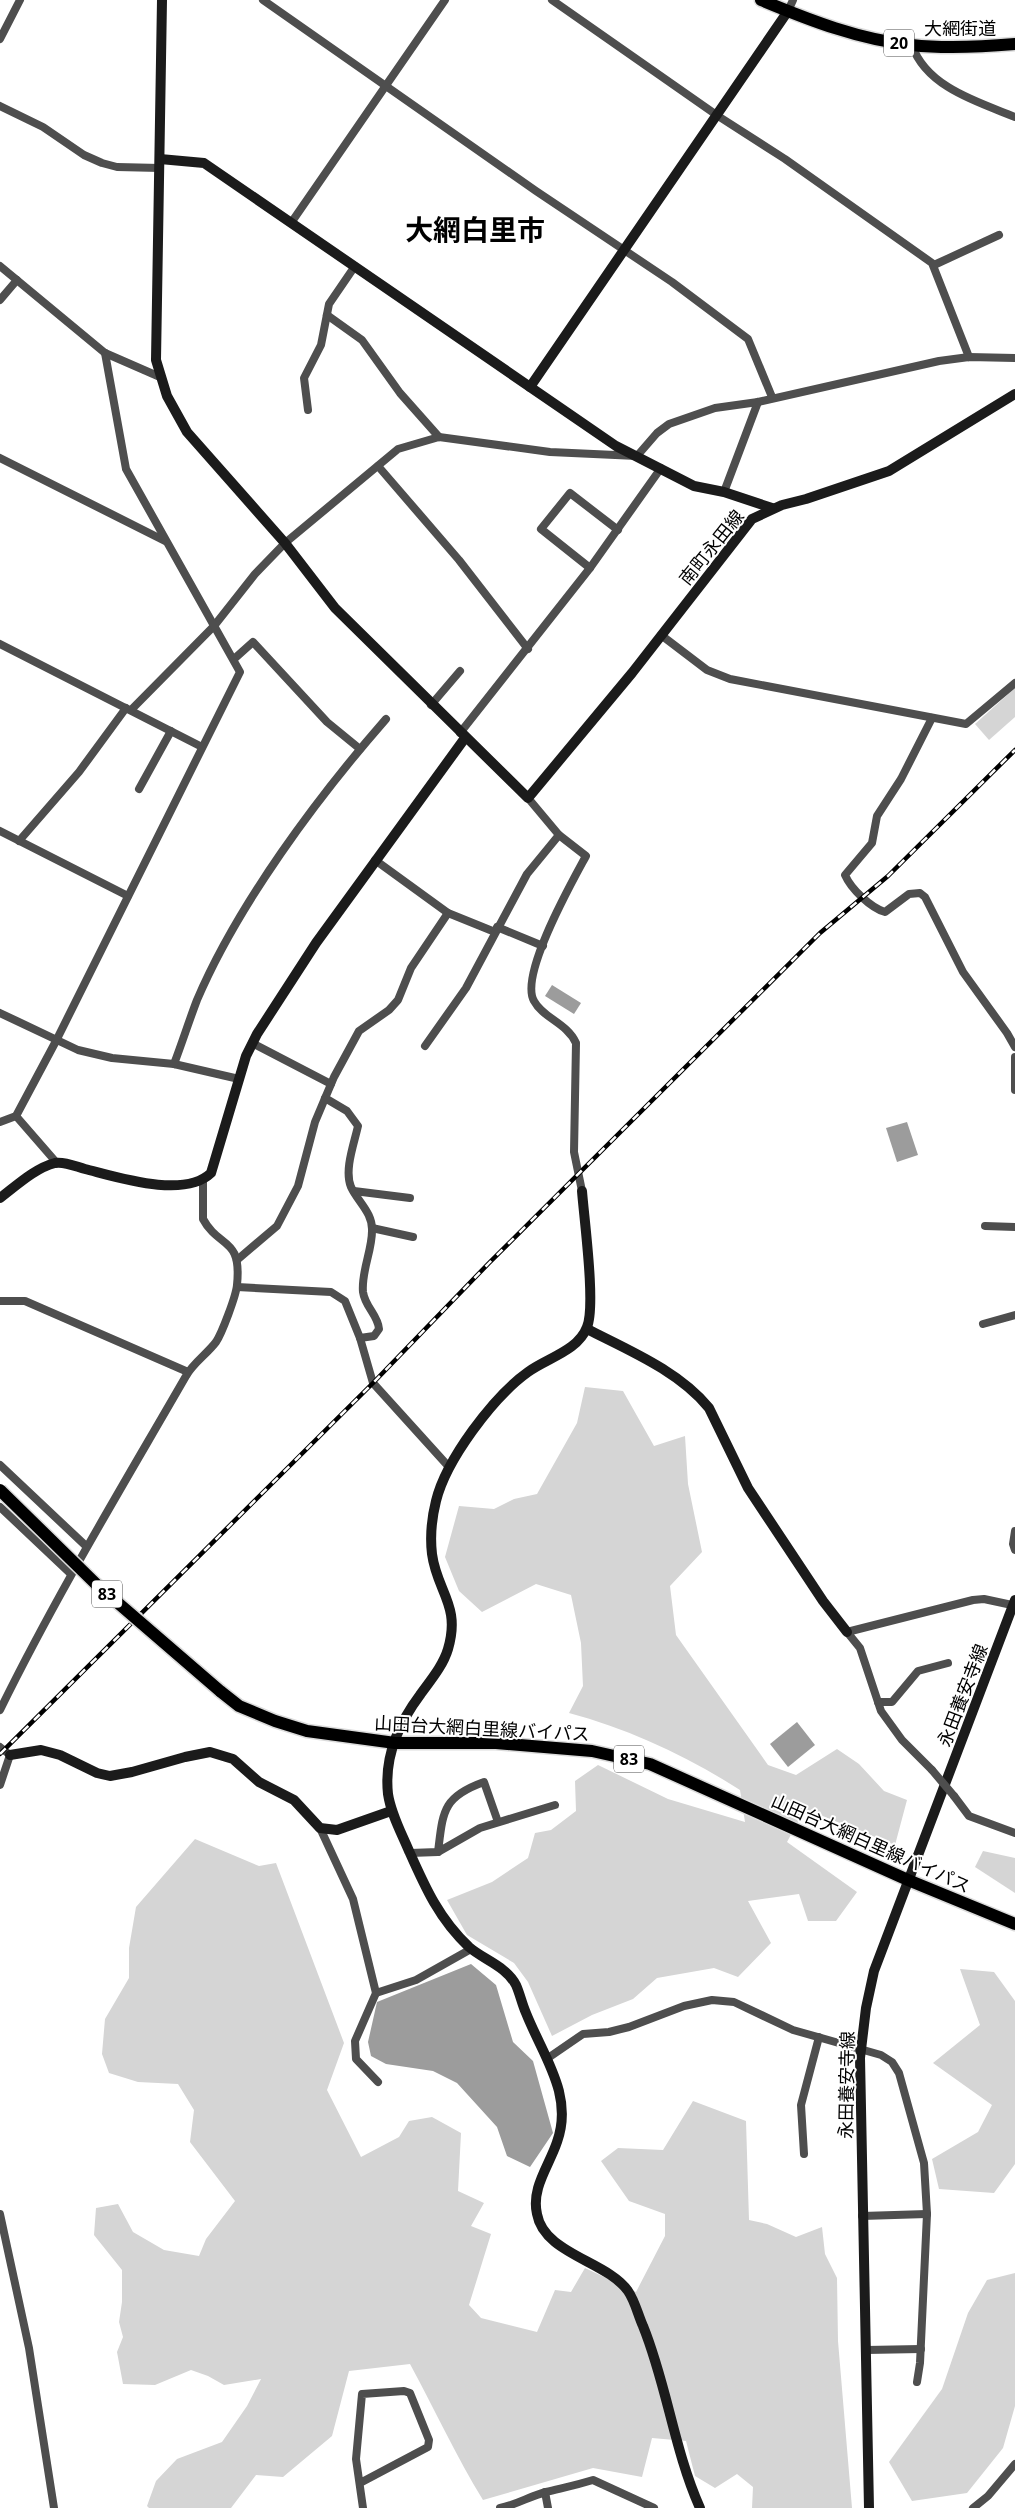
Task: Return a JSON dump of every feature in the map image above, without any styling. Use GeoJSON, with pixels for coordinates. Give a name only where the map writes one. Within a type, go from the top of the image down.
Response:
{"type":"FeatureCollection","features":[{"type":"Feature","properties":{"kind":"main road","name":"大網街道"},"geometry":{"type":"LineString","coordinates":[[762,0],[791,6],[848,31],[884,41],[912,46],[964,47],[1015,44]]}},
{"type":"Feature","properties":{"kind":"main road","name":"山田台大網白里線バイパス"},"geometry":{"type":"LineString","coordinates":[[0,1490],[96,1584],[239,1706],[288,1726],[307,1731],[395,1743],[496,1743],[592,1751],[650,1764],[908,1880],[1015,1924]]}},
{"type":"Feature","properties":{"kind":"street"},"geometry":{"type":"LineString","coordinates":[[0,38],[20,0]]}},
{"type":"Feature","properties":{"kind":"street"},"geometry":{"type":"LineString","coordinates":[[162,0],[156,360],[167,396],[187,432],[285,543],[335,608],[462,736],[528,798],[559,834],[586,856],[554,914],[532,980],[531,994],[534,1003],[571,1032],[576,1044],[574,1152],[582,1190],[590,1306],[587,1329],[572,1346],[530,1370],[510,1386],[492,1406],[449,1467],[437,1498],[433,1521],[432,1553],[438,1581],[448,1600],[452,1615],[448,1650],[437,1672],[401,1722],[388,1768],[388,1790],[392,1811],[431,1900],[446,1922],[471,1948],[509,1974],[517,1987],[527,2014],[548,2058],[563,2102],[564,2116],[557,2142],[536,2194],[537,2215],[547,2235],[570,2252],[598,2267],[628,2290],[652,2349],[688,2481],[700,2508]]}},
{"type":"Feature","properties":{"kind":"street"},"geometry":{"type":"LineString","coordinates":[[263,0],[625,250],[748,339],[772,397]]}},
{"type":"Feature","properties":{"kind":"street"},"geometry":{"type":"LineString","coordinates":[[291,223],[444,0]]}},
{"type":"Feature","properties":{"kind":"street"},"geometry":{"type":"LineString","coordinates":[[552,0],[718,116],[832,191],[934,265],[969,357]]}},
{"type":"Feature","properties":{"kind":"street"},"geometry":{"type":"LineString","coordinates":[[530,387],[718,116],[791,6]]}},
{"type":"Feature","properties":{"kind":"street"},"geometry":{"type":"LineString","coordinates":[[912,46],[916,57],[943,83],[969,99],[1015,117]]}},
{"type":"Feature","properties":{"kind":"street"},"geometry":{"type":"LineString","coordinates":[[0,106],[43,127],[84,155],[102,163],[118,167],[204,163],[616,446],[694,486],[724,492],[772,508]]}},
{"type":"Feature","properties":{"kind":"street"},"geometry":{"type":"LineString","coordinates":[[934,265],[999,235]]}},
{"type":"Feature","properties":{"kind":"street"},"geometry":{"type":"LineString","coordinates":[[0,266],[106,353],[160,377]]}},
{"type":"Feature","properties":{"kind":"street"},"geometry":{"type":"LineString","coordinates":[[308,410],[304,378],[321,345],[329,304],[354,266]]}},
{"type":"Feature","properties":{"kind":"street"},"geometry":{"type":"LineString","coordinates":[[0,300],[18,280]]}},
{"type":"Feature","properties":{"kind":"street"},"geometry":{"type":"LineString","coordinates":[[327,315],[362,340],[400,393],[438,438]]}},
{"type":"Feature","properties":{"kind":"street"},"geometry":{"type":"LineString","coordinates":[[0,1122],[16,1116],[56,1041],[240,672],[126,469],[106,353]]}},
{"type":"Feature","properties":{"kind":"street"},"geometry":{"type":"LineString","coordinates":[[637,456],[657,433],[669,424],[715,408],[758,402],[772,397],[902,368],[969,357],[1015,358]]}},
{"type":"Feature","properties":{"kind":"street","name":"南町永田線"},"geometry":{"type":"LineString","coordinates":[[528,798],[661,635],[752,519],[772,508],[850,485],[889,471],[1015,394]]}},
{"type":"Feature","properties":{"kind":"street"},"geometry":{"type":"LineString","coordinates":[[724,492],[758,402]]}},
{"type":"Feature","properties":{"kind":"street"},"geometry":{"type":"LineString","coordinates":[[20,841],[79,772],[128,709],[214,626],[256,574],[285,543],[398,450],[438,438],[550,452],[637,456]]}},
{"type":"Feature","properties":{"kind":"street"},"geometry":{"type":"LineString","coordinates":[[0,458],[165,541]]}},
{"type":"Feature","properties":{"kind":"street"},"geometry":{"type":"LineString","coordinates":[[378,466],[460,560],[528,648]]}},
{"type":"Feature","properties":{"kind":"street"},"geometry":{"type":"LineString","coordinates":[[16,1116],[56,1162],[149,1183],[191,1184],[203,1180],[211,1173],[246,1056],[252,1043],[316,944],[462,736],[590,568],[661,468]]}},
{"type":"Feature","properties":{"kind":"street"},"geometry":{"type":"LineString","coordinates":[[590,568],[541,529],[570,493],[618,530]]}},
{"type":"Feature","properties":{"kind":"street"},"geometry":{"type":"LineString","coordinates":[[661,635],[707,670],[730,679],[966,724],[1015,683]]}},
{"type":"Feature","properties":{"kind":"street"},"geometry":{"type":"LineString","coordinates":[[234,659],[253,642],[327,722],[360,749]]}},
{"type":"Feature","properties":{"kind":"street"},"geometry":{"type":"LineString","coordinates":[[0,644],[202,747]]}},
{"type":"Feature","properties":{"kind":"street"},"geometry":{"type":"LineString","coordinates":[[432,705],[460,671]]}},
{"type":"Feature","properties":{"kind":"street"},"geometry":{"type":"LineString","coordinates":[[932,718],[901,779],[877,816],[872,843],[846,875],[849,884],[878,910],[885,912],[909,894],[920,893],[925,897],[963,972],[1008,1033],[1015,1048]]}},
{"type":"Feature","properties":{"kind":"street"},"geometry":{"type":"LineString","coordinates":[[174,1064],[198,1000],[244,911],[294,837],[360,749],[386,719]]}},
{"type":"Feature","properties":{"kind":"street"},"geometry":{"type":"LineString","coordinates":[[139,788],[171,731]]}},
{"type":"Feature","properties":{"kind":"street"},"geometry":{"type":"LineString","coordinates":[[0,831],[128,896]]}},
{"type":"Feature","properties":{"kind":"street"},"geometry":{"type":"LineString","coordinates":[[424,1046],[466,988],[527,874],[559,834]]}},
{"type":"Feature","properties":{"kind":"street"},"geometry":{"type":"LineString","coordinates":[[374,860],[448,913],[543,946]]}},
{"type":"Feature","properties":{"kind":"street"},"geometry":{"type":"LineString","coordinates":[[238,1260],[277,1226],[298,1186],[315,1122],[325,1098],[359,1031],[389,1010],[398,1000],[411,968],[448,913]]}},
{"type":"Feature","properties":{"kind":"street"},"geometry":{"type":"LineString","coordinates":[[0,1013],[78,1050],[112,1058],[174,1064],[239,1079]]}},
{"type":"Feature","properties":{"kind":"street"},"geometry":{"type":"LineString","coordinates":[[252,1043],[331,1084]]}},
{"type":"Feature","properties":{"kind":"street"},"geometry":{"type":"LineString","coordinates":[[1015,1057],[1015,1090]]}},
{"type":"Feature","properties":{"kind":"street"},"geometry":{"type":"LineString","coordinates":[[325,1098],[347,1111],[358,1126],[349,1170],[351,1185],[369,1214],[372,1228],[363,1291],[368,1308],[378,1320],[379,1329],[374,1336],[360,1338]]}},
{"type":"Feature","properties":{"kind":"street"},"geometry":{"type":"LineString","coordinates":[[0,1198],[38,1171],[56,1162]]}},
{"type":"Feature","properties":{"kind":"street"},"geometry":{"type":"LineString","coordinates":[[0,1710],[86,1546],[188,1372],[217,1340],[237,1287],[238,1260],[230,1245],[206,1225],[203,1219],[203,1180]]}},
{"type":"Feature","properties":{"kind":"street"},"geometry":{"type":"LineString","coordinates":[[354,1191],[410,1198]]}},
{"type":"Feature","properties":{"kind":"street"},"geometry":{"type":"LineString","coordinates":[[985,1226],[1015,1226]]}},
{"type":"Feature","properties":{"kind":"street"},"geometry":{"type":"LineString","coordinates":[[372,1228],[413,1237]]}},
{"type":"Feature","properties":{"kind":"street"},"geometry":{"type":"LineString","coordinates":[[237,1287],[331,1292],[345,1301],[360,1338],[373,1383],[449,1467]]}},
{"type":"Feature","properties":{"kind":"street"},"geometry":{"type":"LineString","coordinates":[[0,1301],[25,1301],[188,1372]]}},
{"type":"Feature","properties":{"kind":"street"},"geometry":{"type":"LineString","coordinates":[[983,1324],[1015,1315]]}},
{"type":"Feature","properties":{"kind":"street"},"geometry":{"type":"LineString","coordinates":[[587,1329],[634,1352],[680,1382],[709,1408],[748,1488],[823,1601],[860,1648],[881,1711],[902,1740],[932,1770],[970,1816],[1015,1833]]}},
{"type":"Feature","properties":{"kind":"street"},"geometry":{"type":"LineString","coordinates":[[0,1465],[86,1546]]}},
{"type":"Feature","properties":{"kind":"street"},"geometry":{"type":"LineString","coordinates":[[0,1507],[71,1574]]}},
{"type":"Feature","properties":{"kind":"street"},"geometry":{"type":"LineString","coordinates":[[1015,1531],[1013,1544],[1015,1550]]}},
{"type":"Feature","properties":{"kind":"street"},"geometry":{"type":"LineString","coordinates":[[848,1632],[973,1600],[1014,1602]]}},
{"type":"Feature","properties":{"kind":"street","name":"永田養安寺線"},"geometry":{"type":"LineString","coordinates":[[869,2508],[860,2049],[874,1971],[1014,1602]]}},
{"type":"Feature","properties":{"kind":"street"},"geometry":{"type":"LineString","coordinates":[[878,1702],[892,1702],[918,1671],[948,1662]]}},
{"type":"Feature","properties":{"kind":"street"},"geometry":{"type":"LineString","coordinates":[[0,1747],[10,1756]]}},
{"type":"Feature","properties":{"kind":"street"},"geometry":{"type":"LineString","coordinates":[[10,1756],[41,1750],[60,1756],[97,1773],[110,1776],[132,1772],[186,1756],[210,1752],[233,1758],[259,1782],[294,1800],[320,1828],[353,1899],[376,1993],[355,2041],[356,2058],[378,2082]]}},
{"type":"Feature","properties":{"kind":"street"},"geometry":{"type":"LineString","coordinates":[[0,1785],[2,1771],[10,1756]]}},
{"type":"Feature","properties":{"kind":"street"},"geometry":{"type":"LineString","coordinates":[[438,1852],[441,1824],[448,1802],[469,1787],[484,1782],[498,1822]]}},
{"type":"Feature","properties":{"kind":"street"},"geometry":{"type":"LineString","coordinates":[[410,1853],[438,1852],[480,1828],[555,1806]]}},
{"type":"Feature","properties":{"kind":"street"},"geometry":{"type":"LineString","coordinates":[[320,1828],[337,1830],[392,1811]]}},
{"type":"Feature","properties":{"kind":"street"},"geometry":{"type":"LineString","coordinates":[[376,1993],[416,1980],[471,1948]]}},
{"type":"Feature","properties":{"kind":"street"},"geometry":{"type":"LineString","coordinates":[[548,2058],[583,2034],[629,2027],[684,2006],[712,2000],[734,2002],[793,2030],[880,2054],[892,2062],[899,2073],[924,2163],[927,2214],[921,2349],[917,2382]]}},
{"type":"Feature","properties":{"kind":"street"},"geometry":{"type":"LineString","coordinates":[[804,2154],[801,2105],[819,2037]]}},
{"type":"Feature","properties":{"kind":"street"},"geometry":{"type":"LineString","coordinates":[[0,2214],[27,2340],[54,2508]]}},
{"type":"Feature","properties":{"kind":"street"},"geometry":{"type":"LineString","coordinates":[[862,2216],[927,2214]]}},
{"type":"Feature","properties":{"kind":"street"},"geometry":{"type":"LineString","coordinates":[[866,2350],[921,2349]]}},
{"type":"Feature","properties":{"kind":"street"},"geometry":{"type":"LineString","coordinates":[[360,2483],[428,2447],[429,2440],[410,2393],[404,2391],[362,2394],[356,2459],[363,2508]]}},
{"type":"Feature","properties":{"kind":"street"},"geometry":{"type":"LineString","coordinates":[[972,2508],[988,2496],[1015,2464]]}},
{"type":"Feature","properties":{"kind":"street"},"geometry":{"type":"LineString","coordinates":[[500,2508],[514,2505],[545,2492],[558,2491],[592,2480],[654,2508]]}},
{"type":"Feature","properties":{"kind":"street"},"geometry":{"type":"LineString","coordinates":[[545,2492],[548,2508]]}},
{"type":"Feature","properties":{"kind":"shaded area"},"geometry":{"type":"Polygon","coordinates":[[[1015,688],[1015,717],[989,740],[975,724],[1015,688]]]}},
{"type":"Feature","properties":{"kind":"shaded area"},"geometry":{"type":"Polygon","coordinates":[[[552,985],[581,1003],[574,1014],[545,996],[552,985]]]}},
{"type":"Feature","properties":{"kind":"shaded area"},"geometry":{"type":"Polygon","coordinates":[[[907,1122],[918,1155],[897,1162],[886,1128],[907,1122]]]}},
{"type":"Feature","properties":{"kind":"shaded area"},"geometry":{"type":"Polygon","coordinates":[[[585,1387],[623,1391],[654,1446],[685,1436],[688,1484],[702,1552],[670,1586],[676,1635],[768,1765],[796,1775],[837,1749],[859,1764],[884,1791],[907,1800],[895,1845],[805,1809],[787,1842],[857,1892],[836,1921],[808,1921],[799,1894],[748,1901],[771,1943],[738,1977],[714,1968],[657,1978],[633,1999],[592,2015],[552,2036],[528,1982],[514,1963],[467,1935],[447,1900],[492,1882],[528,1858],[535,1833],[551,1830],[576,1811],[575,1781],[598,1765],[668,1799],[745,1822],[740,1790],[678,1755],[635,1735],[569,1713],[583,1686],[581,1643],[571,1595],[536,1584],[482,1612],[459,1591],[445,1557],[459,1506],[494,1509],[514,1499],[537,1494],[577,1423],[585,1387]]]}},
{"type":"Feature","properties":{"kind":"shaded area"},"geometry":{"type":"Polygon","coordinates":[[[797,1722],[815,1745],[788,1767],[770,1744],[797,1722]]]}},
{"type":"Feature","properties":{"kind":"shaded area"},"geometry":{"type":"Polygon","coordinates":[[[195,1839],[259,1866],[276,1863],[344,2043],[327,2090],[361,2157],[399,2137],[409,2121],[432,2117],[461,2133],[458,2191],[484,2203],[471,2226],[491,2234],[469,2305],[481,2318],[537,2332],[555,2290],[571,2292],[585,2268],[636,2292],[665,2236],[665,2214],[629,2201],[601,2161],[618,2148],[663,2150],[693,2101],[746,2121],[749,2220],[767,2224],[796,2237],[822,2227],[825,2254],[837,2278],[838,2341],[852,2508],[752,2508],[753,2487],[737,2474],[715,2488],[695,2476],[686,2441],[652,2438],[642,2477],[593,2468],[483,2500],[410,2364],[349,2371],[332,2436],[283,2477],[256,2475],[231,2508],[149,2508],[147,2506],[156,2481],[177,2459],[222,2442],[247,2406],[261,2379],[224,2385],[208,2376],[191,2370],[155,2385],[123,2384],[117,2352],[123,2337],[119,2322],[122,2302],[122,2270],[94,2235],[96,2208],[118,2204],[133,2232],[164,2250],[199,2256],[206,2239],[235,2201],[190,2142],[194,2110],[178,2084],[138,2082],[109,2073],[102,2054],[105,2019],[129,1978],[129,1948],[136,1907],[195,1839]]]}},
{"type":"Feature","properties":{"kind":"shaded area"},"geometry":{"type":"Polygon","coordinates":[[[983,1851],[1015,1858],[1015,1893],[975,1867],[983,1851]]]}},
{"type":"Feature","properties":{"kind":"shaded area"},"geometry":{"type":"Polygon","coordinates":[[[471,1964],[496,1985],[513,2042],[533,2061],[553,2133],[530,2167],[507,2156],[497,2127],[457,2083],[433,2071],[386,2064],[371,2056],[368,2042],[377,2002],[471,1964]]]}},
{"type":"Feature","properties":{"kind":"shaded area"},"geometry":{"type":"Polygon","coordinates":[[[960,1969],[994,1972],[1015,2001],[1015,2164],[994,2193],[939,2189],[932,2159],[978,2132],[992,2105],[933,2063],[980,2025],[960,1969]]]}},
{"type":"Feature","properties":{"kind":"shaded area"},"geometry":{"type":"Polygon","coordinates":[[[1015,2273],[1015,2406],[1003,2448],[967,2493],[912,2501],[889,2462],[942,2389],[968,2313],[987,2280],[1015,2273]]]}},
{"type":"Feature","properties":{"kind":"railway"},"geometry":{"type":"LineString","coordinates":[[0,1754],[373,1383],[489,1263],[820,933],[888,876],[1015,750]]}},
{"type":"Feature","properties":{"kind":"district","name":"大網白里市"},"geometry":{"type":"Point","coordinates":[475,229]}}]}
